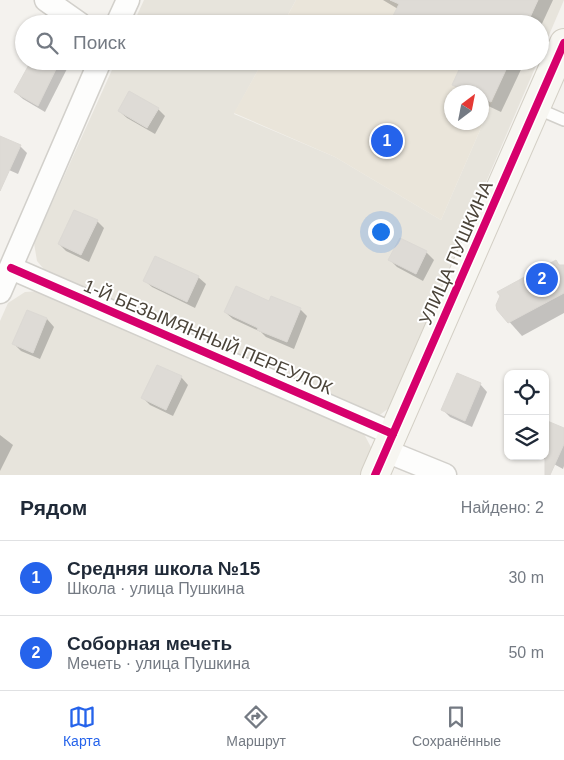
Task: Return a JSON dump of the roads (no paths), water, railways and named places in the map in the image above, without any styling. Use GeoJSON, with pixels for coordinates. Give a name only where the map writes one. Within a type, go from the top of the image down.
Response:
{"type":"FeatureCollection","features":[{"type":"Feature","properties":{"kind":"street"},"geometry":{"type":"LineString","coordinates":[[46,0],[67,15]]}},
{"type":"Feature","properties":{"kind":"street"},"geometry":{"type":"LineString","coordinates":[[121,15],[128,0]]}},
{"type":"Feature","properties":{"kind":"street","name":"УЛИЦА ПУШКИНА"},"geometry":{"type":"LineString","coordinates":[[385,453],[564,43]]}},
{"type":"Feature","properties":{"kind":"street"},"geometry":{"type":"LineString","coordinates":[[0,292],[96,70]]}},
{"type":"Feature","properties":{"kind":"street","name":"1-Й БЕЗЫМЯННЫЙ ПЕРЕУЛОК"},"geometry":{"type":"LineString","coordinates":[[11,268],[385,453],[445,475]]}},
{"type":"Feature","properties":{"kind":"lane"},"geometry":{"type":"LineString","coordinates":[[536,108],[564,120]]}},
{"type":"Feature","properties":{"kind":"place","name":"Средняя школа №15"},"geometry":{"type":"Point","coordinates":[387,141]}},
{"type":"Feature","properties":{"kind":"place","name":"Соборная мечеть"},"geometry":{"type":"Point","coordinates":[542,279]}}]}
